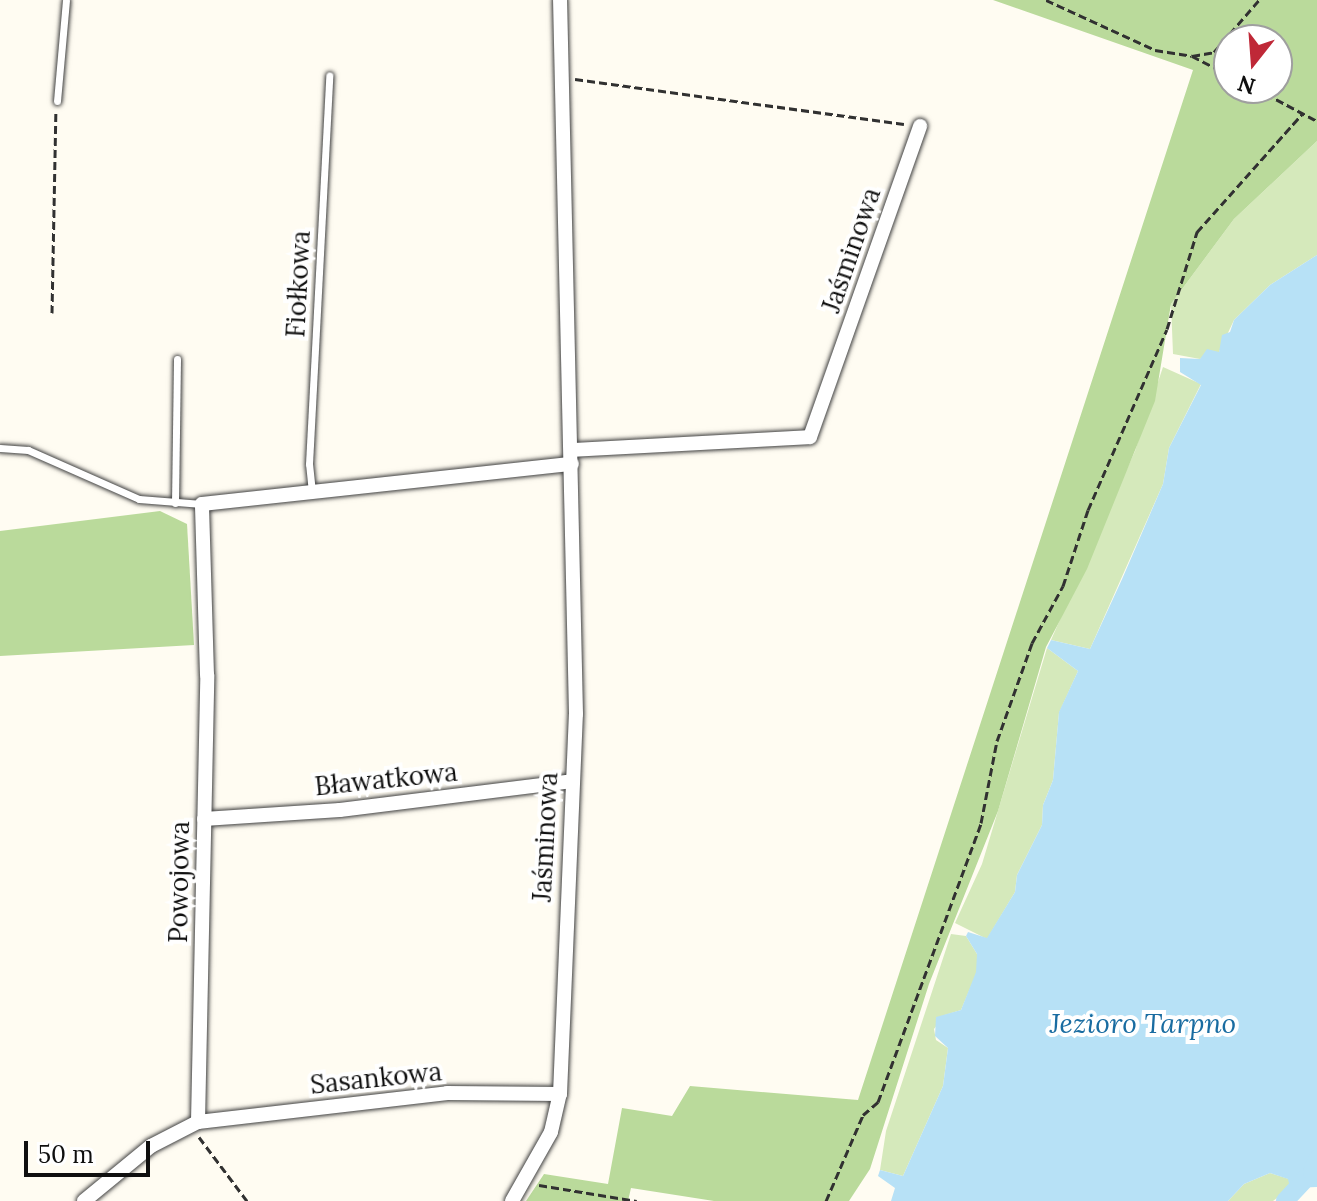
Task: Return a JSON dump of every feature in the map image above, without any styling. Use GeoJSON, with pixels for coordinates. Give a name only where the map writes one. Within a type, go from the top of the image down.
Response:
{"type":"FeatureCollection","features":[{"type":"Feature","properties":{"kind":"street","name":"Jaśminowa"},"geometry":{"type":"LineString","coordinates":[[512,1201],[529,1177],[551,1132],[560,1094],[577,675],[565,78],[560,0]]}},
{"type":"Feature","properties":{"kind":"street","name":"Jaśminowa"},"geometry":{"type":"LineString","coordinates":[[202,504],[313,494],[572,457],[810,437],[920,126]]}},
{"type":"Feature","properties":{"kind":"street","name":"Powojowa"},"geometry":{"type":"LineString","coordinates":[[198,1122],[204,819],[202,504]]}},
{"type":"Feature","properties":{"kind":"street","name":"Bławatkowa"},"geometry":{"type":"LineString","coordinates":[[204,819],[340,810],[572,781]]}},
{"type":"Feature","properties":{"kind":"street","name":"Sasankowa"},"geometry":{"type":"LineString","coordinates":[[198,1122],[447,1093],[560,1094]]}},
{"type":"Feature","properties":{"kind":"street"},"geometry":{"type":"LineString","coordinates":[[84,1201],[151,1146],[198,1122]]}},
{"type":"Feature","properties":{"kind":"lane"},"geometry":{"type":"LineString","coordinates":[[57,101],[66,0]]}},
{"type":"Feature","properties":{"kind":"lane","name":"Fiołkowa"},"geometry":{"type":"LineString","coordinates":[[313,494],[309,464],[329,76]]}},
{"type":"Feature","properties":{"kind":"lane"},"geometry":{"type":"LineString","coordinates":[[175,503],[177,359]]}},
{"type":"Feature","properties":{"kind":"lane"},"geometry":{"type":"LineString","coordinates":[[0,448],[28,450],[139,499],[202,504]]}},
{"type":"Feature","properties":{"kind":"path"},"geometry":{"type":"LineString","coordinates":[[1046,0],[1155,50],[1192,56],[1213,67]]}},
{"type":"Feature","properties":{"kind":"path"},"geometry":{"type":"LineString","coordinates":[[1192,56],[1214,52],[1259,0]]}},
{"type":"Feature","properties":{"kind":"path"},"geometry":{"type":"LineString","coordinates":[[565,78],[920,126]]}},
{"type":"Feature","properties":{"kind":"path"},"geometry":{"type":"LineString","coordinates":[[52,313],[57,101]]}},
{"type":"Feature","properties":{"kind":"path"},"geometry":{"type":"LineString","coordinates":[[1286,104],[1317,121]]}},
{"type":"Feature","properties":{"kind":"path"},"geometry":{"type":"LineString","coordinates":[[826,1201],[863,1115],[878,1102],[981,823],[997,741],[1032,643],[1063,586],[1088,510],[1167,329],[1197,232],[1303,113]]}},
{"type":"Feature","properties":{"kind":"path"},"geometry":{"type":"LineString","coordinates":[[198,1122],[206,1153],[247,1201]]}},
{"type":"Feature","properties":{"kind":"path"},"geometry":{"type":"LineString","coordinates":[[529,1177],[539,1185],[637,1201]]}},
{"type":"Feature","properties":{"kind":"green space"},"geometry":{"type":"Polygon","coordinates":[[[993,0],[1317,0],[1317,141],[1234,219],[1171,304],[1155,401],[1087,569],[1046,647],[998,811],[929,984],[870,1169],[849,1201],[714,1201],[631,1188],[628,1201],[526,1201],[544,1174],[608,1184],[622,1108],[672,1116],[690,1086],[858,1100],[1193,70],[993,0]]]}},
{"type":"Feature","properties":{"kind":"green space"},"geometry":{"type":"Polygon","coordinates":[[[1317,141],[1317,255],[1270,285],[1234,320],[1219,352],[1200,359],[1173,354],[1171,304],[1234,219],[1317,141]]]}},
{"type":"Feature","properties":{"kind":"green space"},"geometry":{"type":"Polygon","coordinates":[[[1163,367],[1201,384],[1169,448],[1163,484],[1090,649],[1051,640],[1135,451],[1163,367]]]}},
{"type":"Feature","properties":{"kind":"green space"},"geometry":{"type":"Polygon","coordinates":[[[160,511],[187,524],[194,645],[0,656],[0,531],[160,511]]]}},
{"type":"Feature","properties":{"kind":"green space"},"geometry":{"type":"Polygon","coordinates":[[[1047,648],[1078,671],[1059,713],[1053,780],[1043,805],[1042,825],[1017,875],[1015,892],[987,939],[955,923],[982,864],[1047,648]]]}},
{"type":"Feature","properties":{"kind":"green space"},"geometry":{"type":"Polygon","coordinates":[[[951,934],[966,936],[977,954],[977,972],[961,1010],[945,1015],[934,1029],[936,1040],[948,1048],[943,1086],[903,1176],[880,1170],[886,1131],[951,934]]]}},
{"type":"Feature","properties":{"kind":"green space"},"geometry":{"type":"Polygon","coordinates":[[[1270,1173],[1289,1179],[1290,1188],[1273,1201],[1228,1201],[1244,1184],[1270,1173]]]}},
{"type":"Feature","properties":{"kind":"water","name":"Jezioro Tarpno"},"geometry":{"type":"Polygon","coordinates":[[[1317,255],[1317,1187],[1290,1188],[1288,1179],[1270,1173],[1244,1184],[1228,1201],[891,1201],[895,1188],[878,1176],[880,1170],[903,1176],[943,1086],[948,1048],[935,1036],[936,1017],[961,1010],[976,972],[977,954],[966,936],[968,932],[987,938],[1015,892],[1017,875],[1042,825],[1043,805],[1053,780],[1059,712],[1078,671],[1047,648],[1051,640],[1090,649],[1163,484],[1169,448],[1201,385],[1180,372],[1180,358],[1200,359],[1207,349],[1219,352],[1222,335],[1230,332],[1234,320],[1270,285],[1317,255]]]}},
{"type":"Feature","properties":{"kind":"waterway"},"geometry":{"type":"LineString","coordinates":[[1285,1201],[1312,1172],[1317,1159]]}}]}
